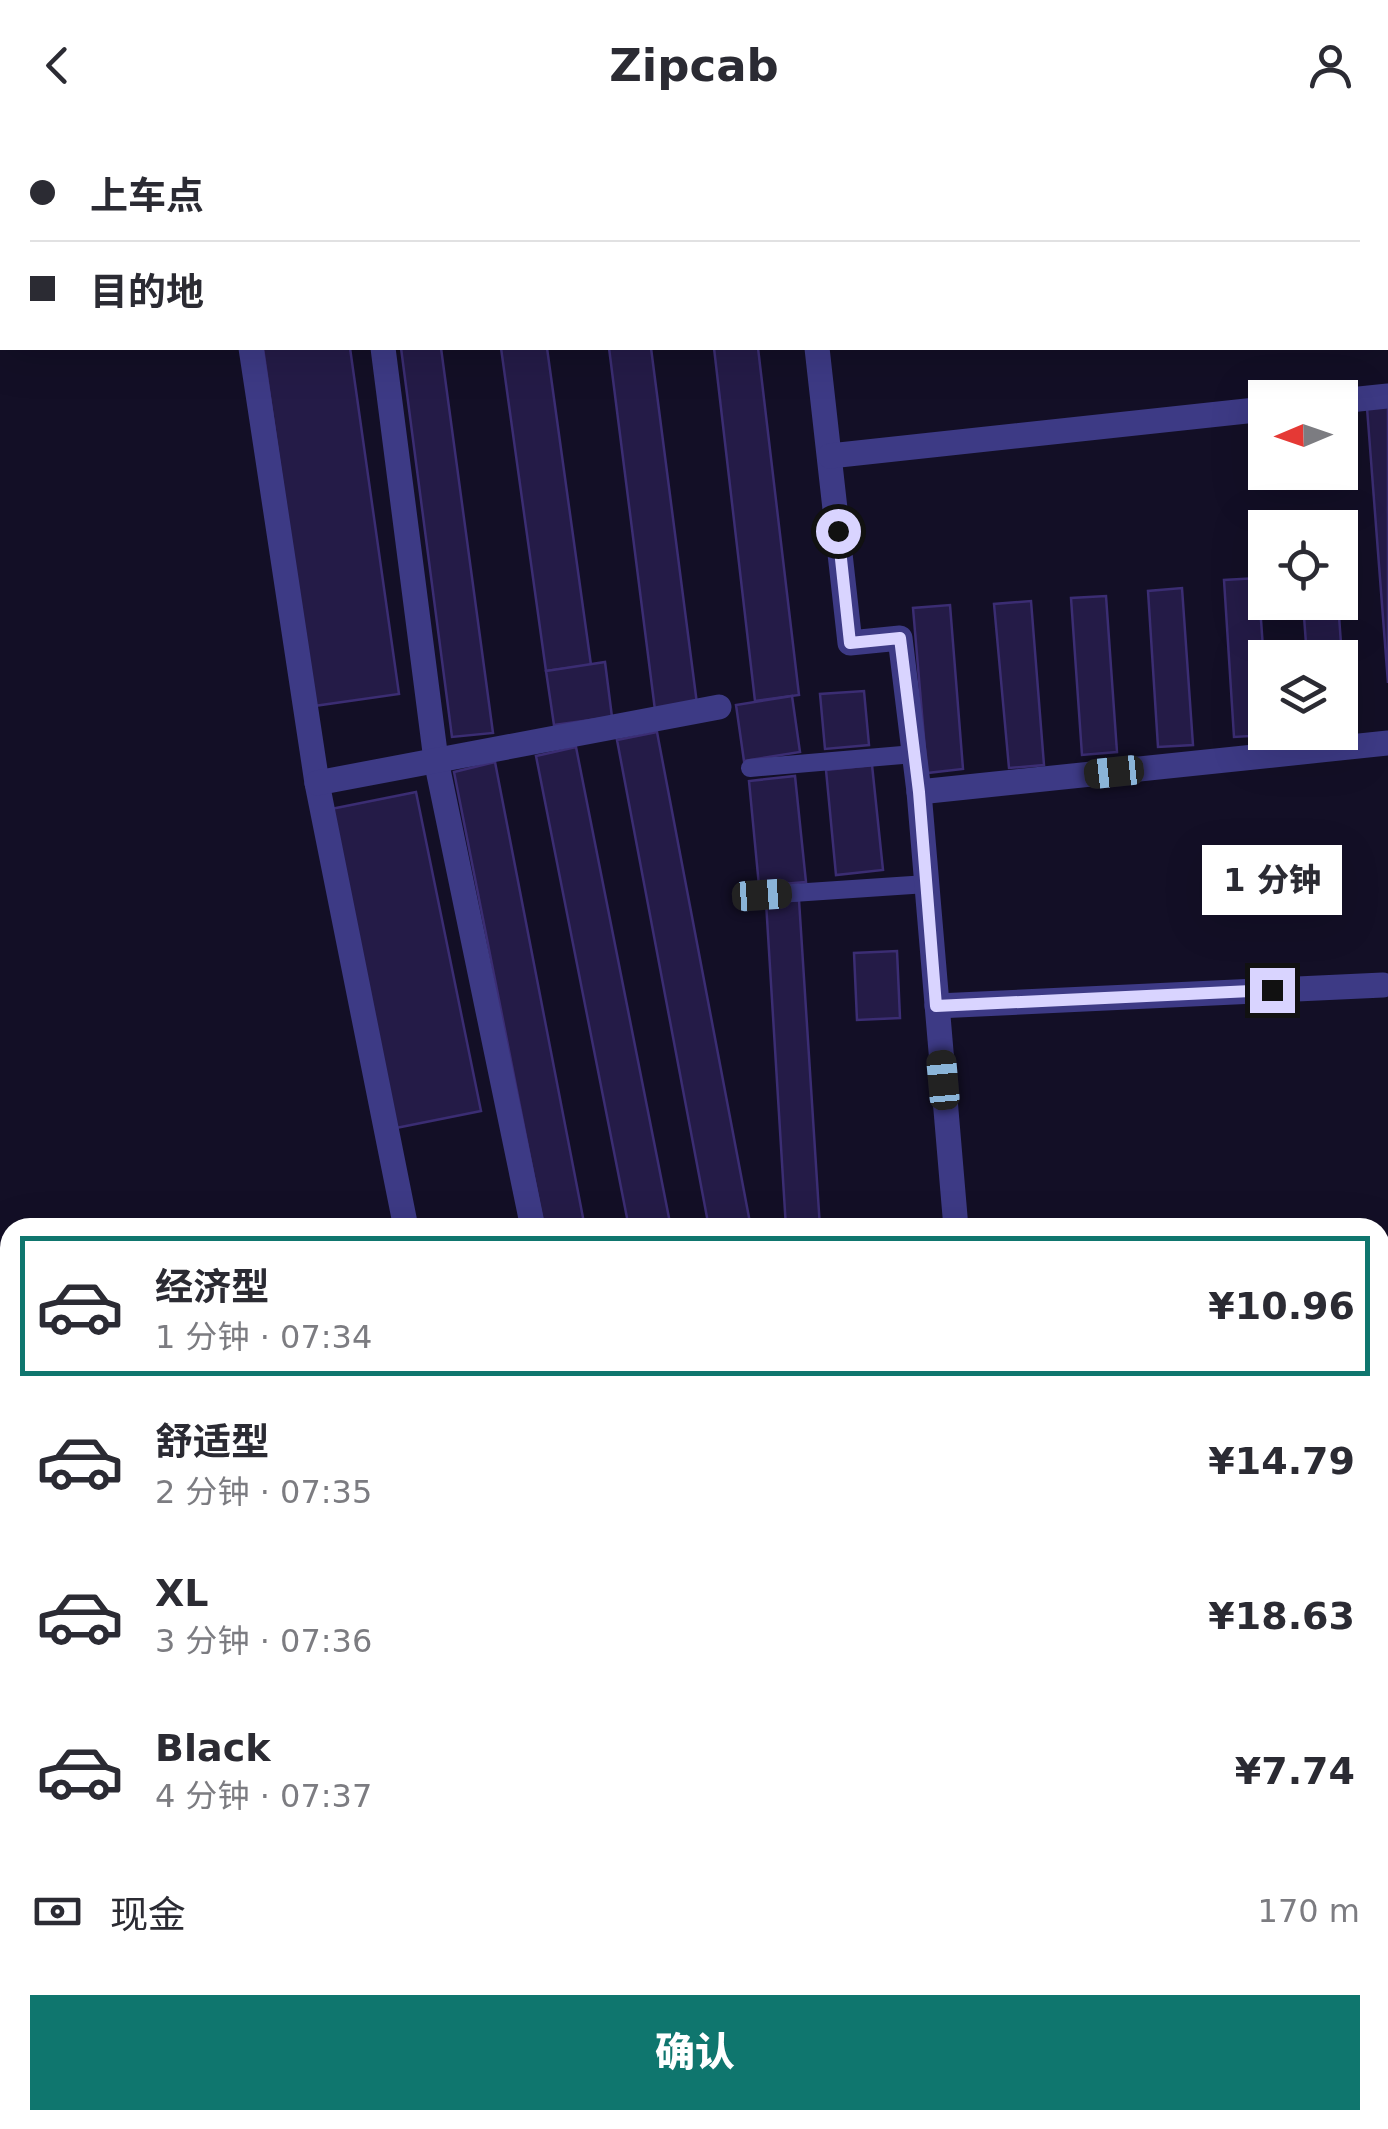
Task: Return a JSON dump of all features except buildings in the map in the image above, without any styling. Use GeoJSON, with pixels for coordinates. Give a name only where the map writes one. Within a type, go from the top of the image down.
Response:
{"type":"FeatureCollection","features":[{"type":"Feature","properties":{"kind":"street"},"geometry":{"type":"LineString","coordinates":[[251,350],[317,783],[404,1218]]}},
{"type":"Feature","properties":{"kind":"street"},"geometry":{"type":"LineString","coordinates":[[382,350],[436,760],[531,1218]]}},
{"type":"Feature","properties":{"kind":"street"},"geometry":{"type":"LineString","coordinates":[[817,350],[850,643],[900,638],[919,792],[955,1218]]}},
{"type":"Feature","properties":{"kind":"street"},"geometry":{"type":"LineString","coordinates":[[1358,399],[1388,396]]}},
{"type":"Feature","properties":{"kind":"street"},"geometry":{"type":"LineString","coordinates":[[830,456],[1248,411]]}},
{"type":"Feature","properties":{"kind":"street"},"geometry":{"type":"LineString","coordinates":[[317,783],[719,707]]}},
{"type":"Feature","properties":{"kind":"street"},"geometry":{"type":"LineString","coordinates":[[919,792],[1388,743]]}},
{"type":"Feature","properties":{"kind":"street"},"geometry":{"type":"LineString","coordinates":[[936,1006],[1384,985]]}},
{"type":"Feature","properties":{"kind":"lane"},"geometry":{"type":"LineString","coordinates":[[750,768],[914,754]]}},
{"type":"Feature","properties":{"kind":"lane"},"geometry":{"type":"LineString","coordinates":[[762,895],[926,884]]}},
{"type":"Feature","properties":{"kind":"route"},"geometry":{"type":"LineString","coordinates":[[838,531],[850,643],[900,638],[919,792],[936,1006],[1272,990]]}}]}
